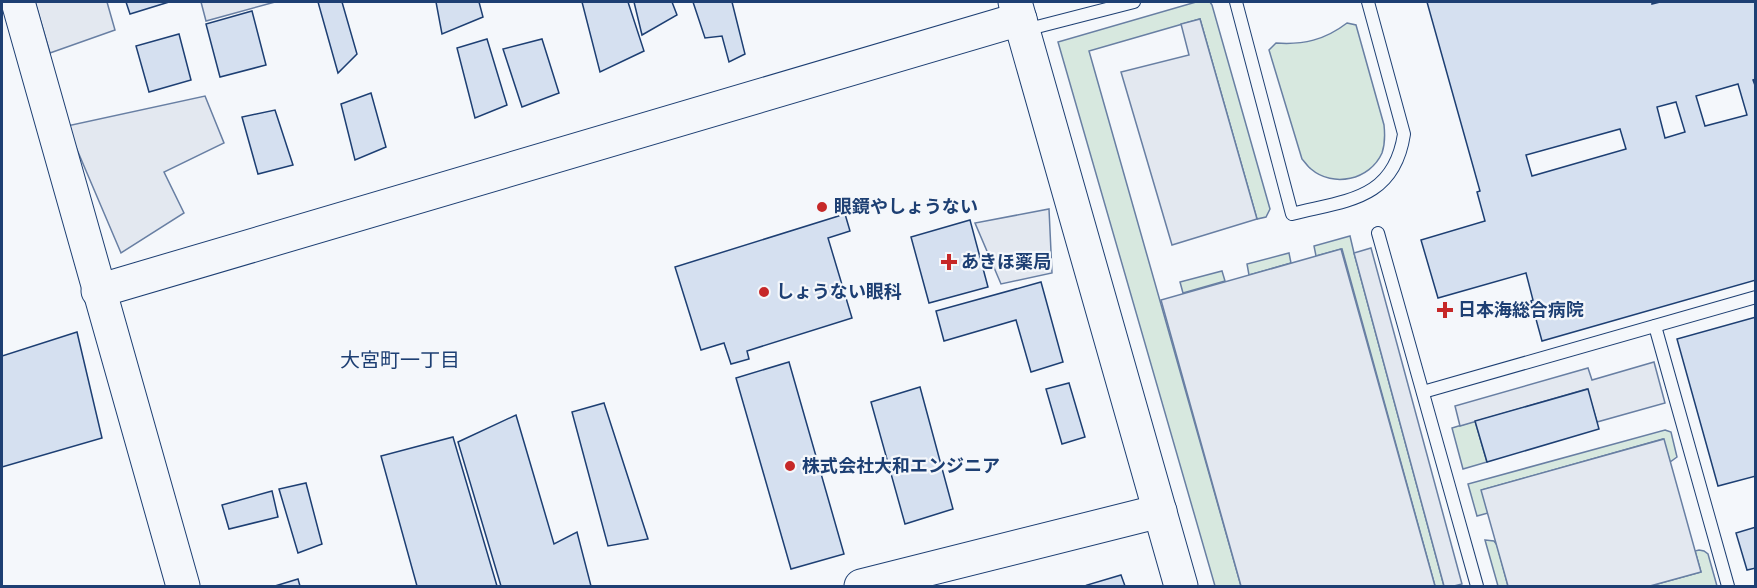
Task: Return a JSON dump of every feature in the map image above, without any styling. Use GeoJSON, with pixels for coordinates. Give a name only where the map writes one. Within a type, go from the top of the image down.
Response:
{"type":"FeatureCollection","features":[{"type":"Feature","properties":{"kind":"street"},"geometry":{"type":"LineString","coordinates":[[18,2],[183,586]]}},
{"type":"Feature","properties":{"kind":"street"},"geometry":{"type":"LineString","coordinates":[[98,291],[1020,17],[1181,586]]}},
{"type":"Feature","properties":{"kind":"street"},"geometry":{"type":"LineString","coordinates":[[861,586],[1160,511]]}},
{"type":"Feature","properties":{"kind":"lane"},"geometry":{"type":"LineString","coordinates":[[1020,17],[1134,2]]}},
{"type":"Feature","properties":{"kind":"lane"},"geometry":{"type":"LineString","coordinates":[[1236,2],[1292,214],[1355,198],[1376,189],[1390,174],[1401,154],[1404,134],[1368,2]]}},
{"type":"Feature","properties":{"kind":"lane"},"geometry":{"type":"LineString","coordinates":[[1378,233],[1477,586]]}},
{"type":"Feature","properties":{"kind":"lane"},"geometry":{"type":"LineString","coordinates":[[1423,392],[1755,297]]}},
{"type":"Feature","properties":{"kind":"lane"},"geometry":{"type":"LineString","coordinates":[[1655,326],[1728,586]]}},
{"type":"Feature","properties":{"kind":"shaded area"},"geometry":{"type":"Polygon","coordinates":[[[35,2],[107,2],[115,30],[50,53],[35,2]]]}},
{"type":"Feature","properties":{"kind":"shaded area"},"geometry":{"type":"Polygon","coordinates":[[[201,2],[275,2],[206,21],[201,2]]]}},
{"type":"Feature","properties":{"kind":"shaded area"},"geometry":{"type":"Polygon","coordinates":[[[1196,2],[1210,2],[1212,5],[1270,209],[1266,217],[1257,219],[1200,19],[1089,51],[1241,586],[1215,586],[1058,42],[1196,2]]]}},
{"type":"Feature","properties":{"kind":"shaded area"},"geometry":{"type":"Polygon","coordinates":[[[1200,19],[1257,219],[1172,245],[1121,72],[1189,55],[1181,24],[1200,19]]]}},
{"type":"Feature","properties":{"kind":"shaded area"},"geometry":{"type":"Polygon","coordinates":[[[1347,23],[1356,25],[1384,125],[1384,146],[1382,153],[1369,170],[1360,175],[1340,179],[1320,175],[1302,159],[1269,50],[1276,43],[1305,42],[1322,37],[1347,23]]]}},
{"type":"Feature","properties":{"kind":"shaded area"},"geometry":{"type":"Polygon","coordinates":[[[205,96],[224,143],[164,172],[184,213],[121,253],[67,126],[205,96]]]}},
{"type":"Feature","properties":{"kind":"shaded area"},"geometry":{"type":"Polygon","coordinates":[[[1049,209],[1052,273],[1001,284],[975,223],[1049,209]]]}},
{"type":"Feature","properties":{"kind":"shaded area"},"geometry":{"type":"Polygon","coordinates":[[[1350,236],[1444,586],[1435,586],[1342,249],[1316,256],[1314,246],[1350,236]]]}},
{"type":"Feature","properties":{"kind":"shaded area"},"geometry":{"type":"Polygon","coordinates":[[[1371,248],[1462,584],[1444,586],[1354,253],[1371,248]]]}},
{"type":"Feature","properties":{"kind":"shaded area"},"geometry":{"type":"Polygon","coordinates":[[[1341,249],[1435,586],[1241,586],[1161,300],[1341,249]]]}},
{"type":"Feature","properties":{"kind":"shaded area"},"geometry":{"type":"Polygon","coordinates":[[[1289,253],[1291,263],[1249,275],[1247,264],[1289,253]]]}},
{"type":"Feature","properties":{"kind":"shaded area"},"geometry":{"type":"Polygon","coordinates":[[[1222,271],[1225,281],[1183,293],[1180,282],[1222,271]]]}},
{"type":"Feature","properties":{"kind":"shaded area"},"geometry":{"type":"Polygon","coordinates":[[[1654,362],[1665,403],[1597,422],[1587,389],[1460,426],[1455,406],[1588,368],[1592,380],[1654,362]]]}},
{"type":"Feature","properties":{"kind":"shaded area"},"geometry":{"type":"Polygon","coordinates":[[[1475,421],[1487,462],[1463,469],[1452,428],[1475,421]]]}},
{"type":"Feature","properties":{"kind":"shaded area"},"geometry":{"type":"Polygon","coordinates":[[[1665,430],[1671,432],[1677,457],[1670,462],[1663,439],[1482,490],[1488,513],[1477,516],[1468,484],[1665,430]]]}},
{"type":"Feature","properties":{"kind":"shaded area"},"geometry":{"type":"Polygon","coordinates":[[[1664,439],[1701,572],[1650,586],[1508,586],[1481,490],[1664,439]]]}},
{"type":"Feature","properties":{"kind":"shaded area"},"geometry":{"type":"Polygon","coordinates":[[[1485,540],[1494,541],[1497,545],[1508,586],[1498,586],[1485,540]]]}},
{"type":"Feature","properties":{"kind":"shaded area"},"geometry":{"type":"Polygon","coordinates":[[[1699,550],[1708,554],[1717,586],[1650,586],[1701,572],[1695,551],[1699,550]]]}},
{"type":"Feature","properties":{"kind":"building"},"geometry":{"type":"Polygon","coordinates":[[[126,2],[169,2],[130,14],[126,2]]]}},
{"type":"Feature","properties":{"kind":"building"},"geometry":{"type":"Polygon","coordinates":[[[318,2],[342,2],[357,54],[338,73],[318,2]]]}},
{"type":"Feature","properties":{"kind":"building"},"geometry":{"type":"Polygon","coordinates":[[[436,2],[479,2],[483,17],[442,34],[436,2]]]}},
{"type":"Feature","properties":{"kind":"building"},"geometry":{"type":"Polygon","coordinates":[[[582,2],[628,2],[644,51],[600,72],[582,2]]]}},
{"type":"Feature","properties":{"kind":"building"},"geometry":{"type":"Polygon","coordinates":[[[634,2],[672,2],[677,15],[642,35],[634,2]]]}},
{"type":"Feature","properties":{"kind":"building"},"geometry":{"type":"Polygon","coordinates":[[[693,2],[732,2],[745,54],[729,62],[722,36],[705,38],[693,2]]]}},
{"type":"Feature","properties":{"kind":"building"},"geometry":{"type":"Polygon","coordinates":[[[1427,2],[1652,2],[1652,4],[1660,2],[1756,2],[1756,79],[1753,80],[1756,88],[1756,280],[1542,341],[1526,273],[1438,298],[1421,240],[1485,221],[1477,192],[1480,191],[1427,2]],[[1738,84],[1696,96],[1705,126],[1747,115],[1738,84]],[[1676,102],[1657,107],[1665,138],[1685,132],[1676,102]],[[1620,129],[1526,155],[1532,176],[1626,149],[1620,129]]]}},
{"type":"Feature","properties":{"kind":"building"},"geometry":{"type":"Polygon","coordinates":[[[252,11],[266,65],[220,77],[206,24],[252,11]]]}},
{"type":"Feature","properties":{"kind":"building"},"geometry":{"type":"Polygon","coordinates":[[[179,34],[191,80],[149,92],[136,46],[179,34]]]}},
{"type":"Feature","properties":{"kind":"building"},"geometry":{"type":"Polygon","coordinates":[[[487,39],[507,105],[475,118],[457,48],[487,39]]]}},
{"type":"Feature","properties":{"kind":"building"},"geometry":{"type":"Polygon","coordinates":[[[542,39],[559,93],[522,107],[503,49],[542,39]]]}},
{"type":"Feature","properties":{"kind":"building"},"geometry":{"type":"Polygon","coordinates":[[[371,93],[386,147],[355,160],[341,104],[371,93]]]}},
{"type":"Feature","properties":{"kind":"building"},"geometry":{"type":"Polygon","coordinates":[[[275,110],[293,165],[258,174],[242,117],[275,110]]]}},
{"type":"Feature","properties":{"kind":"building","name":"しょうない眼科"},"geometry":{"type":"Polygon","coordinates":[[[845,214],[850,231],[828,238],[852,318],[747,351],[749,359],[731,364],[724,343],[701,350],[675,267],[845,214]]]}},
{"type":"Feature","properties":{"kind":"building","name":"あきほ薬局"},"geometry":{"type":"Polygon","coordinates":[[[970,220],[988,287],[929,303],[911,237],[970,220]]]}},
{"type":"Feature","properties":{"kind":"building"},"geometry":{"type":"Polygon","coordinates":[[[1041,282],[1063,362],[1031,372],[1016,320],[944,341],[936,311],[1041,282]]]}},
{"type":"Feature","properties":{"kind":"building"},"geometry":{"type":"Polygon","coordinates":[[[1756,317],[1756,476],[1718,486],[1677,339],[1756,317]]]}},
{"type":"Feature","properties":{"kind":"building"},"geometry":{"type":"Polygon","coordinates":[[[77,332],[102,438],[2,467],[2,356],[77,332]]]}},
{"type":"Feature","properties":{"kind":"building","name":"株式会社大和エンジニア"},"geometry":{"type":"Polygon","coordinates":[[[789,362],[844,554],[791,569],[736,378],[789,362]]]}},
{"type":"Feature","properties":{"kind":"building"},"geometry":{"type":"Polygon","coordinates":[[[1069,383],[1085,437],[1062,444],[1046,389],[1069,383]]]}},
{"type":"Feature","properties":{"kind":"building"},"geometry":{"type":"Polygon","coordinates":[[[920,387],[953,509],[905,524],[871,402],[920,387]]]}},
{"type":"Feature","properties":{"kind":"building"},"geometry":{"type":"Polygon","coordinates":[[[1588,389],[1599,429],[1487,462],[1475,421],[1588,389]]]}},
{"type":"Feature","properties":{"kind":"building"},"geometry":{"type":"Polygon","coordinates":[[[604,403],[648,539],[608,546],[572,412],[604,403]]]}},
{"type":"Feature","properties":{"kind":"building"},"geometry":{"type":"Polygon","coordinates":[[[516,415],[554,544],[577,532],[591,586],[501,586],[458,442],[516,415]]]}},
{"type":"Feature","properties":{"kind":"building"},"geometry":{"type":"Polygon","coordinates":[[[453,437],[497,586],[417,586],[381,456],[453,437]]]}},
{"type":"Feature","properties":{"kind":"building"},"geometry":{"type":"Polygon","coordinates":[[[306,483],[322,544],[298,553],[279,489],[306,483]]]}},
{"type":"Feature","properties":{"kind":"building"},"geometry":{"type":"Polygon","coordinates":[[[272,491],[278,517],[229,529],[222,505],[272,491]]]}},
{"type":"Feature","properties":{"kind":"building"},"geometry":{"type":"Polygon","coordinates":[[[1756,527],[1756,568],[1747,570],[1736,533],[1756,527]]]}},
{"type":"Feature","properties":{"kind":"building"},"geometry":{"type":"Polygon","coordinates":[[[1121,575],[1125,586],[1087,585],[1121,575]]]}},
{"type":"Feature","properties":{"kind":"building"},"geometry":{"type":"Polygon","coordinates":[[[298,579],[300,586],[275,586],[298,579]]]}},
{"type":"Feature","properties":{"kind":"place","name":"眼鏡やしょうない"},"geometry":{"type":"Point","coordinates":[822,207]}},
{"type":"Feature","properties":{"kind":"place","name":"あきほ薬局"},"geometry":{"type":"Point","coordinates":[949,262]}},
{"type":"Feature","properties":{"kind":"place","name":"しょうない眼科"},"geometry":{"type":"Point","coordinates":[764,292]}},
{"type":"Feature","properties":{"kind":"place","name":"日本海総合病院"},"geometry":{"type":"Point","coordinates":[1445,310]}},
{"type":"Feature","properties":{"kind":"place","name":"株式会社大和エンジニア"},"geometry":{"type":"Point","coordinates":[790,466]}},
{"type":"Feature","properties":{"kind":"district","name":"大宮町一丁目"},"geometry":{"type":"Point","coordinates":[400,360]}}]}
